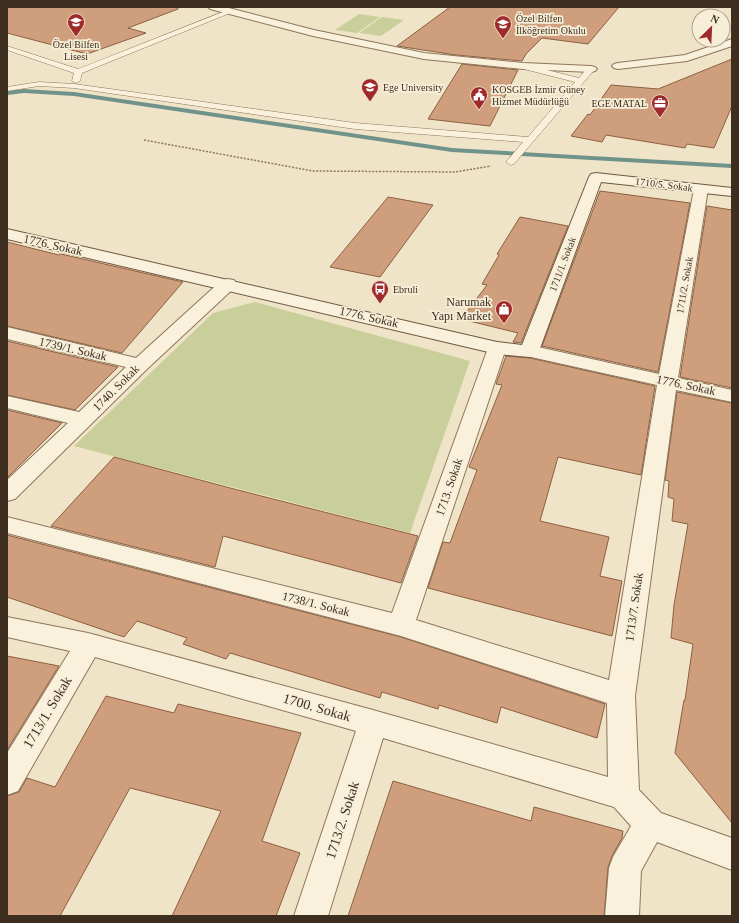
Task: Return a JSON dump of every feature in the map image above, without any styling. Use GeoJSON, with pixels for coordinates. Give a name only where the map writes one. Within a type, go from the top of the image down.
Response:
{"type":"FeatureCollection","features":[{"type":"Feature","properties":{"kind":"street"},"geometry":{"type":"LineString","coordinates":[[213,7],[313,34],[424,56],[523,66],[591,69]]}},
{"type":"Feature","properties":{"kind":"street"},"geometry":{"type":"LineString","coordinates":[[618,66],[686,58],[732,42]]}},
{"type":"Feature","properties":{"kind":"street","name":"1710/5. Sokak"},"geometry":{"type":"LineString","coordinates":[[596,177],[732,192]]}},
{"type":"Feature","properties":{"kind":"street","name":"1711/1. Sokak"},"geometry":{"type":"LineString","coordinates":[[528,351],[596,177]]}},
{"type":"Feature","properties":{"kind":"street","name":"1711/2. Sokak"},"geometry":{"type":"LineString","coordinates":[[667,382],[701,189]]}},
{"type":"Feature","properties":{"kind":"street","name":"1776. Sokak"},"geometry":{"type":"LineString","coordinates":[[7,234],[228,284],[497,348],[528,351],[732,396]]}},
{"type":"Feature","properties":{"kind":"street","name":"1740. Sokak"},"geometry":{"type":"LineString","coordinates":[[7,493],[140,365],[228,284]]}},
{"type":"Feature","properties":{"kind":"street","name":"1739/1. Sokak"},"geometry":{"type":"LineString","coordinates":[[7,333],[140,365]]}},
{"type":"Feature","properties":{"kind":"street","name":"1713. Sokak"},"geometry":{"type":"LineString","coordinates":[[401,626],[497,348]]}},
{"type":"Feature","properties":{"kind":"street","name":"1713/7. Sokak"},"geometry":{"type":"LineString","coordinates":[[624,796],[621,696],[667,382]]}},
{"type":"Feature","properties":{"kind":"street"},"geometry":{"type":"LineString","coordinates":[[7,402],[84,420]]}},
{"type":"Feature","properties":{"kind":"street","name":"1738/1. Sokak"},"geometry":{"type":"LineString","coordinates":[[7,525],[401,626],[621,696]]}},
{"type":"Feature","properties":{"kind":"street","name":"1700. Sokak"},"geometry":{"type":"LineString","coordinates":[[7,627],[88,644],[373,723],[624,796]]}},
{"type":"Feature","properties":{"kind":"street","name":"1713/1. Sokak"},"geometry":{"type":"LineString","coordinates":[[7,780],[88,644]]}},
{"type":"Feature","properties":{"kind":"street","name":"1713/2. Sokak"},"geometry":{"type":"LineString","coordinates":[[311,916],[373,723]]}},
{"type":"Feature","properties":{"kind":"street"},"geometry":{"type":"LineString","coordinates":[[624,796],[650,824],[732,854]]}},
{"type":"Feature","properties":{"kind":"street"},"geometry":{"type":"LineString","coordinates":[[622,916],[625,868],[650,824]]}},
{"type":"Feature","properties":{"kind":"lane"},"geometry":{"type":"LineString","coordinates":[[7,48],[78,72],[228,12]]}},
{"type":"Feature","properties":{"kind":"lane"},"geometry":{"type":"LineString","coordinates":[[523,66],[580,81]]}},
{"type":"Feature","properties":{"kind":"lane"},"geometry":{"type":"LineString","coordinates":[[511,162],[591,69]]}},
{"type":"Feature","properties":{"kind":"lane"},"geometry":{"type":"LineString","coordinates":[[74,86],[78,72]]}},
{"type":"Feature","properties":{"kind":"lane"},"geometry":{"type":"LineString","coordinates":[[7,89],[38,84],[74,86],[355,126],[528,142]]}},
{"type":"Feature","properties":{"kind":"path"},"geometry":{"type":"LineString","coordinates":[[144,140],[313,171],[455,172],[511,162]]}},
{"type":"Feature","properties":{"kind":"green space"},"geometry":{"type":"Polygon","coordinates":[[[359,14],[380,17],[357,33],[335,30],[359,14]]]}},
{"type":"Feature","properties":{"kind":"green space"},"geometry":{"type":"Polygon","coordinates":[[[382,17],[404,20],[381,36],[359,33],[382,17]]]}},
{"type":"Feature","properties":{"kind":"green space"},"geometry":{"type":"Polygon","coordinates":[[[255,302],[470,361],[410,533],[74,446],[213,313],[255,302]]]}},
{"type":"Feature","properties":{"kind":"building","name":"Özel Bilfen Lisesi"},"geometry":{"type":"Polygon","coordinates":[[[7,7],[178,7],[178,9],[128,28],[146,33],[87,54],[7,33],[7,7]]]}},
{"type":"Feature","properties":{"kind":"building"},"geometry":{"type":"Polygon","coordinates":[[[450,7],[619,7],[588,44],[542,38],[526,54],[522,61],[456,55],[397,46],[450,7]]]}},
{"type":"Feature","properties":{"kind":"building"},"geometry":{"type":"Polygon","coordinates":[[[732,59],[732,106],[714,148],[687,144],[685,148],[606,135],[602,142],[571,136],[588,114],[590,115],[611,85],[658,89],[732,59]]]}},
{"type":"Feature","properties":{"kind":"building"},"geometry":{"type":"Polygon","coordinates":[[[462,64],[518,70],[490,126],[428,119],[462,64]]]}},
{"type":"Feature","properties":{"kind":"building"},"geometry":{"type":"Polygon","coordinates":[[[600,191],[690,203],[658,372],[542,346],[600,191]]]}},
{"type":"Feature","properties":{"kind":"building"},"geometry":{"type":"Polygon","coordinates":[[[388,197],[433,205],[380,277],[330,267],[388,197]]]}},
{"type":"Feature","properties":{"kind":"building"},"geometry":{"type":"Polygon","coordinates":[[[707,206],[732,210],[732,388],[680,377],[707,206]]]}},
{"type":"Feature","properties":{"kind":"building"},"geometry":{"type":"Polygon","coordinates":[[[520,217],[568,226],[521,343],[513,342],[518,333],[461,319],[487,285],[482,284],[499,255],[497,254],[520,217]]]}},
{"type":"Feature","properties":{"kind":"building"},"geometry":{"type":"Polygon","coordinates":[[[7,242],[183,282],[122,353],[7,326],[7,242]]]}},
{"type":"Feature","properties":{"kind":"building"},"geometry":{"type":"Polygon","coordinates":[[[7,341],[118,367],[75,410],[7,395],[7,341]]]}},
{"type":"Feature","properties":{"kind":"building"},"geometry":{"type":"Polygon","coordinates":[[[506,356],[530,358],[655,386],[641,475],[558,457],[540,521],[609,537],[600,576],[622,581],[612,636],[428,588],[443,542],[450,543],[477,470],[469,467],[502,385],[496,384],[506,356]]]}},
{"type":"Feature","properties":{"kind":"building"},"geometry":{"type":"Polygon","coordinates":[[[677,392],[732,403],[732,823],[675,753],[685,700],[693,644],[671,638],[674,605],[688,524],[672,521],[674,499],[668,497],[669,481],[665,480],[677,392]]]}},
{"type":"Feature","properties":{"kind":"building"},"geometry":{"type":"Polygon","coordinates":[[[7,410],[62,423],[7,478],[7,410]]]}},
{"type":"Feature","properties":{"kind":"building"},"geometry":{"type":"Polygon","coordinates":[[[114,457],[418,536],[401,583],[223,536],[215,567],[51,526],[114,457]]]}},
{"type":"Feature","properties":{"kind":"building"},"geometry":{"type":"Polygon","coordinates":[[[7,535],[401,637],[605,704],[597,738],[501,707],[497,723],[439,705],[438,709],[382,692],[380,698],[230,653],[226,659],[183,644],[187,638],[137,621],[124,637],[7,597],[7,535]]]}},
{"type":"Feature","properties":{"kind":"building"},"geometry":{"type":"Polygon","coordinates":[[[7,656],[59,666],[7,750],[7,656]]]}},
{"type":"Feature","properties":{"kind":"building"},"geometry":{"type":"Polygon","coordinates":[[[106,696],[174,713],[178,704],[301,733],[262,841],[300,853],[276,916],[172,916],[221,811],[130,788],[60,916],[7,916],[7,796],[19,792],[27,778],[55,787],[106,696]]]}},
{"type":"Feature","properties":{"kind":"building"},"geometry":{"type":"Polygon","coordinates":[[[393,781],[531,821],[534,807],[623,831],[622,838],[608,867],[604,916],[348,916],[393,781]]]}},
{"type":"Feature","properties":{"kind":"waterway"},"geometry":{"type":"LineString","coordinates":[[7,93],[24,91],[74,94],[452,150],[732,166]]}},
{"type":"Feature","properties":{"kind":"place","name":"Özel Bilfen Lisesi"},"geometry":{"type":"Point","coordinates":[76,37]}},
{"type":"Feature","properties":{"kind":"place","name":"Özel Bilfen İlköğretim Okulu"},"geometry":{"type":"Point","coordinates":[503,39]}},
{"type":"Feature","properties":{"kind":"place","name":"Ege University"},"geometry":{"type":"Point","coordinates":[370,102]}},
{"type":"Feature","properties":{"kind":"place","name":"KOSGEB İzmir Güney Hizmet Müdürlüğü"},"geometry":{"type":"Point","coordinates":[479,110]}},
{"type":"Feature","properties":{"kind":"place","name":"EGE MATAL"},"geometry":{"type":"Point","coordinates":[660,118]}},
{"type":"Feature","properties":{"kind":"place","name":"Ebruli"},"geometry":{"type":"Point","coordinates":[380,304]}},
{"type":"Feature","properties":{"kind":"place","name":"Narumak Yapı Market"},"geometry":{"type":"Point","coordinates":[504,324]}}]}
